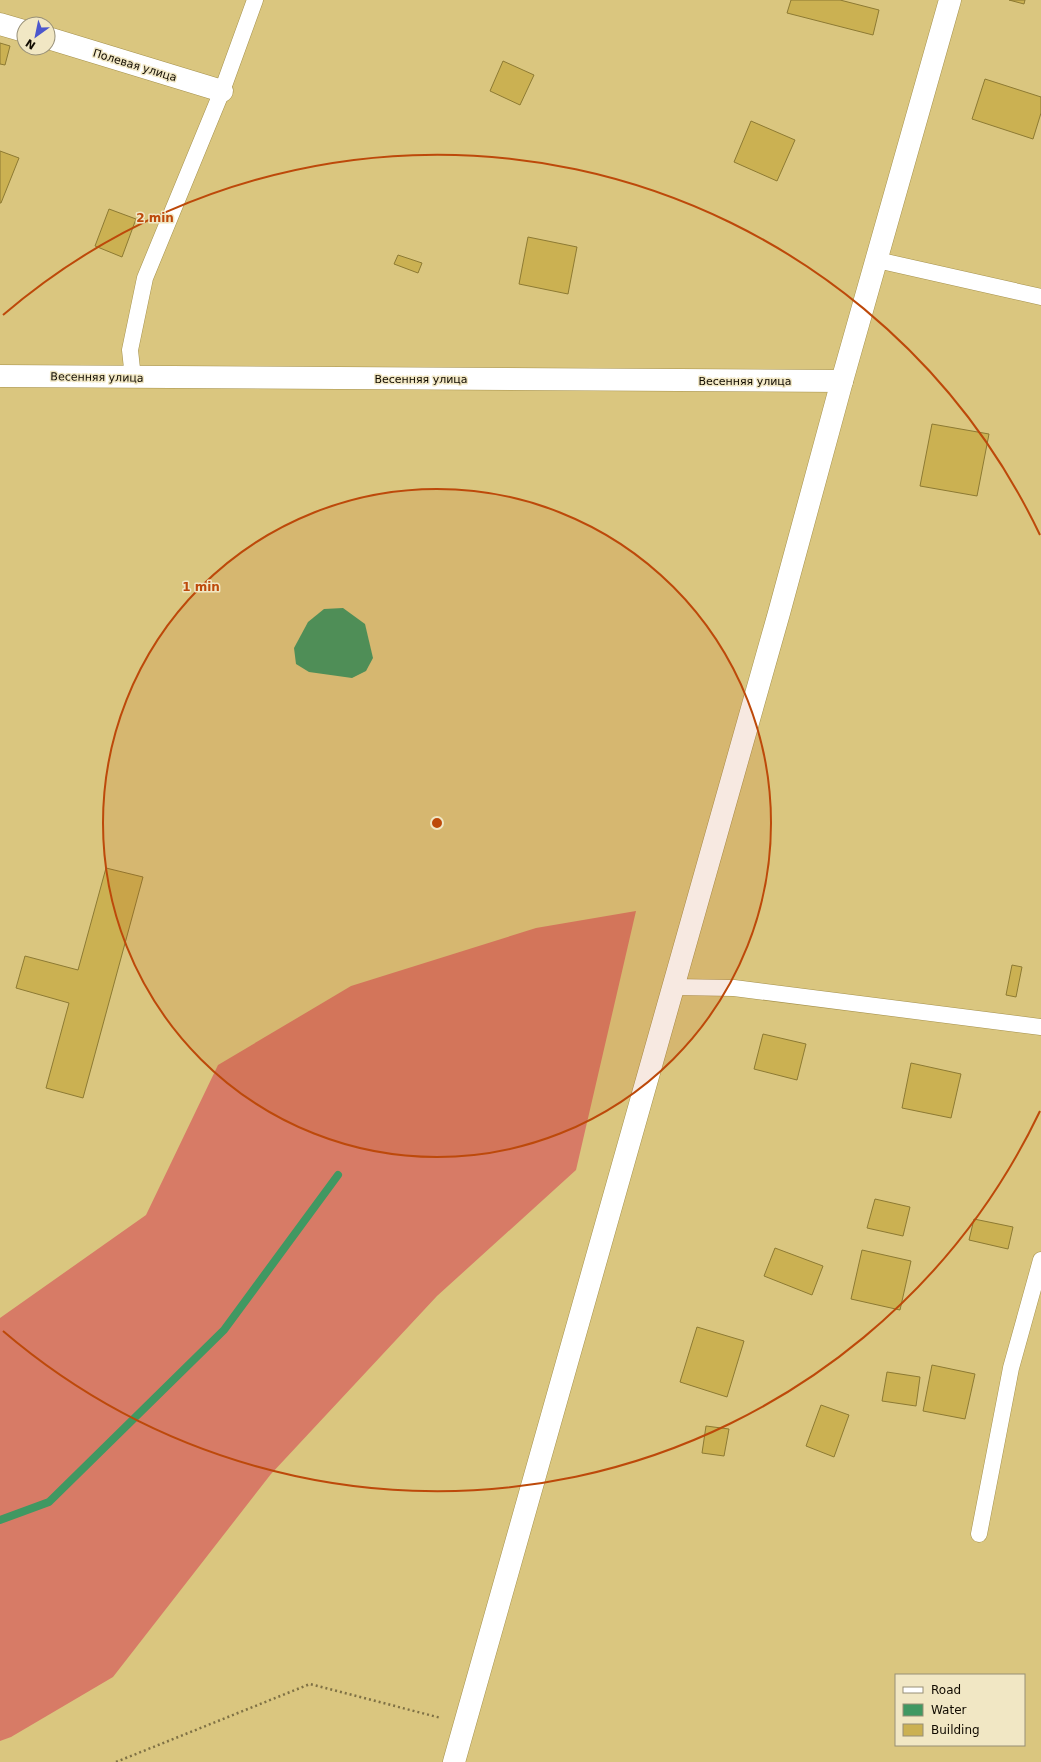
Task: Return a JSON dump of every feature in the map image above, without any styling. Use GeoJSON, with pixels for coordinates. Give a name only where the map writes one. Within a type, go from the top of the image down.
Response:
{"type":"FeatureCollection","features":[{"type":"Feature","properties":{"kind":"street"},"geometry":{"type":"LineString","coordinates":[[454,1762],[781,606],[842,381],[950,0]]}},
{"type":"Feature","properties":{"kind":"street"},"geometry":{"type":"LineString","coordinates":[[0,24],[16,29]]}},
{"type":"Feature","properties":{"kind":"street","name":"Полевая улица"},"geometry":{"type":"LineString","coordinates":[[56,40],[222,91]]}},
{"type":"Feature","properties":{"kind":"street","name":"Весенняя улица"},"geometry":{"type":"LineString","coordinates":[[0,376],[133,378],[842,381]]}},
{"type":"Feature","properties":{"kind":"lane"},"geometry":{"type":"LineString","coordinates":[[133,378],[130,350],[145,278],[222,91],[256,0]]}},
{"type":"Feature","properties":{"kind":"lane"},"geometry":{"type":"LineString","coordinates":[[877,260],[1041,297]]}},
{"type":"Feature","properties":{"kind":"lane"},"geometry":{"type":"LineString","coordinates":[[673,987],[734,988],[1041,1027]]}},
{"type":"Feature","properties":{"kind":"lane"},"geometry":{"type":"LineString","coordinates":[[979,1534],[1011,1368],[1041,1260]]}},
{"type":"Feature","properties":{"kind":"path"},"geometry":{"type":"LineString","coordinates":[[116,1762],[310,1684],[465,1724]]}},
{"type":"Feature","properties":{"kind":"shaded area"},"geometry":{"type":"Polygon","coordinates":[[[636,911],[576,1170],[437,1296],[271,1474],[113,1677],[11,1737],[0,1741],[0,1318],[146,1215],[218,1065],[351,986],[536,928],[636,911]]]}},
{"type":"Feature","properties":{"kind":"water"},"geometry":{"type":"Polygon","coordinates":[[[343,608],[365,624],[373,658],[366,671],[352,678],[309,672],[296,664],[294,648],[308,622],[324,609],[343,608]]]}},
{"type":"Feature","properties":{"kind":"building"},"geometry":{"type":"Polygon","coordinates":[[[791,0],[840,0],[879,10],[873,35],[787,13],[791,0]]]}},
{"type":"Feature","properties":{"kind":"building"},"geometry":{"type":"Polygon","coordinates":[[[1009,0],[1025,0],[1024,4],[1009,0]]]}},
{"type":"Feature","properties":{"kind":"building"},"geometry":{"type":"Polygon","coordinates":[[[0,43],[10,46],[5,65],[0,64],[0,43]]]}},
{"type":"Feature","properties":{"kind":"building"},"geometry":{"type":"Polygon","coordinates":[[[503,61],[534,75],[520,105],[490,91],[503,61]]]}},
{"type":"Feature","properties":{"kind":"building"},"geometry":{"type":"Polygon","coordinates":[[[985,79],[1041,97],[1041,113],[1033,139],[972,119],[985,79]]]}},
{"type":"Feature","properties":{"kind":"building"},"geometry":{"type":"Polygon","coordinates":[[[751,121],[795,140],[777,181],[734,162],[751,121]]]}},
{"type":"Feature","properties":{"kind":"building"},"geometry":{"type":"Polygon","coordinates":[[[0,151],[19,158],[1,203],[0,203],[0,151]]]}},
{"type":"Feature","properties":{"kind":"building"},"geometry":{"type":"Polygon","coordinates":[[[109,209],[136,219],[122,257],[95,246],[109,209]]]}},
{"type":"Feature","properties":{"kind":"building"},"geometry":{"type":"Polygon","coordinates":[[[528,237],[577,247],[568,294],[519,284],[528,237]]]}},
{"type":"Feature","properties":{"kind":"building"},"geometry":{"type":"Polygon","coordinates":[[[398,255],[422,263],[418,273],[394,264],[398,255]]]}},
{"type":"Feature","properties":{"kind":"building"},"geometry":{"type":"Polygon","coordinates":[[[932,424],[989,434],[977,496],[920,486],[932,424]]]}},
{"type":"Feature","properties":{"kind":"building"},"geometry":{"type":"Polygon","coordinates":[[[106,868],[143,877],[83,1098],[46,1088],[69,1003],[16,988],[25,956],[78,970],[106,868]]]}},
{"type":"Feature","properties":{"kind":"building"},"geometry":{"type":"Polygon","coordinates":[[[1012,965],[1022,967],[1016,997],[1006,995],[1012,965]]]}},
{"type":"Feature","properties":{"kind":"building"},"geometry":{"type":"Polygon","coordinates":[[[763,1034],[806,1044],[797,1080],[754,1069],[763,1034]]]}},
{"type":"Feature","properties":{"kind":"building"},"geometry":{"type":"Polygon","coordinates":[[[911,1063],[961,1074],[951,1118],[902,1108],[911,1063]]]}},
{"type":"Feature","properties":{"kind":"building"},"geometry":{"type":"Polygon","coordinates":[[[875,1199],[910,1207],[903,1236],[867,1228],[875,1199]]]}},
{"type":"Feature","properties":{"kind":"building"},"geometry":{"type":"Polygon","coordinates":[[[974,1219],[1013,1227],[1008,1249],[969,1240],[974,1219]]]}},
{"type":"Feature","properties":{"kind":"building"},"geometry":{"type":"Polygon","coordinates":[[[775,1248],[823,1266],[812,1295],[764,1276],[775,1248]]]}},
{"type":"Feature","properties":{"kind":"building"},"geometry":{"type":"Polygon","coordinates":[[[862,1250],[911,1261],[900,1310],[851,1299],[862,1250]]]}},
{"type":"Feature","properties":{"kind":"building"},"geometry":{"type":"Polygon","coordinates":[[[697,1327],[744,1341],[727,1397],[680,1382],[697,1327]]]}},
{"type":"Feature","properties":{"kind":"building"},"geometry":{"type":"Polygon","coordinates":[[[932,1365],[975,1374],[965,1419],[923,1411],[932,1365]]]}},
{"type":"Feature","properties":{"kind":"building"},"geometry":{"type":"Polygon","coordinates":[[[887,1372],[920,1377],[916,1406],[882,1401],[887,1372]]]}},
{"type":"Feature","properties":{"kind":"building"},"geometry":{"type":"Polygon","coordinates":[[[821,1405],[849,1415],[834,1457],[806,1446],[821,1405]]]}},
{"type":"Feature","properties":{"kind":"building"},"geometry":{"type":"Polygon","coordinates":[[[706,1426],[729,1429],[724,1456],[702,1453],[706,1426]]]}},
{"type":"Feature","properties":{"kind":"waterway"},"geometry":{"type":"LineString","coordinates":[[0,1520],[49,1502],[224,1330],[338,1175]]}}]}
